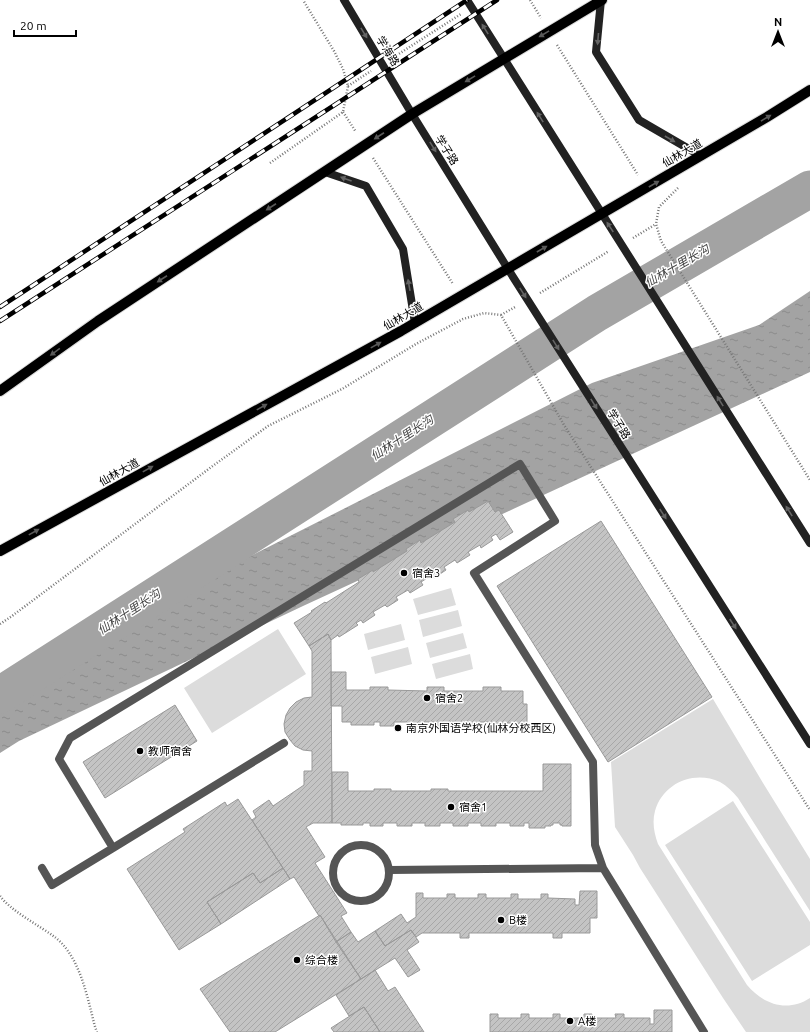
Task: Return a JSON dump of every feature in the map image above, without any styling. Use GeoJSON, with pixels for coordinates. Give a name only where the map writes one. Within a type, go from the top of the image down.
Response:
{"type":"FeatureCollection","features":[{"type":"Feature","properties":{"kind":"main road","name":"学海路"},"geometry":{"type":"LineString","coordinates":[[344,0],[412,114]]}},
{"type":"Feature","properties":{"kind":"main road"},"geometry":{"type":"LineString","coordinates":[[0,391],[98,321],[412,114],[602,0]]}},
{"type":"Feature","properties":{"kind":"main road"},"geometry":{"type":"LineString","coordinates":[[602,0],[596,52],[639,120],[701,156]]}},
{"type":"Feature","properties":{"kind":"main road"},"geometry":{"type":"LineString","coordinates":[[469,4],[810,544]]}},
{"type":"Feature","properties":{"kind":"main road","name":"仙林大道"},"geometry":{"type":"LineString","coordinates":[[0,551],[461,297],[767,117],[810,90]]}},
{"type":"Feature","properties":{"kind":"main road","name":"学子路"},"geometry":{"type":"LineString","coordinates":[[412,114],[527,300],[810,744]]}},
{"type":"Feature","properties":{"kind":"main road"},"geometry":{"type":"LineString","coordinates":[[325,172],[366,186],[403,249],[415,323]]}},
{"type":"Feature","properties":{"kind":"lane"},"geometry":{"type":"LineString","coordinates":[[113,848],[59,759],[70,738],[520,464],[555,521],[474,573],[593,762],[595,845],[603,868],[704,1032]]}},
{"type":"Feature","properties":{"kind":"lane"},"geometry":{"type":"LineString","coordinates":[[42,868],[52,885],[284,743]]}},
{"type":"Feature","properties":{"kind":"lane"},"geometry":{"type":"LineString","coordinates":[[358,844],[376,848],[383,854],[390,870],[386,887],[373,899],[364,901],[347,897],[340,892],[335,884],[333,876],[333,867],[342,852],[358,844]]}},
{"type":"Feature","properties":{"kind":"lane"},"geometry":{"type":"LineString","coordinates":[[390,870],[603,868]]}},
{"type":"Feature","properties":{"kind":"path"},"geometry":{"type":"LineString","coordinates":[[303,0],[334,51],[343,69],[348,86],[344,112],[473,316]]}},
{"type":"Feature","properties":{"kind":"path"},"geometry":{"type":"LineString","coordinates":[[530,0],[659,207]]}},
{"type":"Feature","properties":{"kind":"path"},"geometry":{"type":"LineString","coordinates":[[348,86],[469,4]]}},
{"type":"Feature","properties":{"kind":"path"},"geometry":{"type":"LineString","coordinates":[[270,163],[344,112]]}},
{"type":"Feature","properties":{"kind":"path"},"geometry":{"type":"LineString","coordinates":[[0,624],[268,426],[342,389],[416,344],[463,319],[484,313],[501,315],[656,224]]}},
{"type":"Feature","properties":{"kind":"path"},"geometry":{"type":"LineString","coordinates":[[661,241],[810,480]]}},
{"type":"Feature","properties":{"kind":"path"},"geometry":{"type":"LineString","coordinates":[[501,315],[564,425],[810,810]]}},
{"type":"Feature","properties":{"kind":"path"},"geometry":{"type":"LineString","coordinates":[[0,896],[12,908],[57,939],[68,951],[79,970],[97,1032]]}},
{"type":"Feature","properties":{"kind":"shaded area"},"geometry":{"type":"Polygon","coordinates":[[[451,588],[456,605],[418,615],[413,599],[451,588]]]}},
{"type":"Feature","properties":{"kind":"shaded area"},"geometry":{"type":"Polygon","coordinates":[[[458,610],[462,626],[423,637],[419,620],[458,610]]]}},
{"type":"Feature","properties":{"kind":"shaded area"},"geometry":{"type":"Polygon","coordinates":[[[401,624],[405,640],[368,650],[364,634],[401,624]]]}},
{"type":"Feature","properties":{"kind":"shaded area"},"geometry":{"type":"Polygon","coordinates":[[[278,629],[306,674],[212,733],[184,688],[278,629]]]}},
{"type":"Feature","properties":{"kind":"shaded area"},"geometry":{"type":"Polygon","coordinates":[[[463,633],[467,648],[430,658],[426,643],[463,633]]]}},
{"type":"Feature","properties":{"kind":"shaded area"},"geometry":{"type":"Polygon","coordinates":[[[408,647],[412,664],[375,674],[371,657],[408,647]]]}},
{"type":"Feature","properties":{"kind":"shaded area"},"geometry":{"type":"Polygon","coordinates":[[[470,654],[473,669],[436,679],[432,664],[470,654]]]}},
{"type":"Feature","properties":{"kind":"shaded area"},"geometry":{"type":"Polygon","coordinates":[[[713,699],[810,859],[810,911],[738,798],[730,789],[720,782],[700,778],[690,779],[672,786],[665,793],[659,801],[654,815],[654,828],[658,844],[747,985],[753,992],[768,1001],[784,1005],[801,1003],[810,998],[810,1032],[746,1032],[615,827],[611,762],[713,699]]]}},
{"type":"Feature","properties":{"kind":"shaded area"},"geometry":{"type":"Polygon","coordinates":[[[733,801],[810,922],[810,945],[752,981],[665,845],[733,801]]]}},
{"type":"Feature","properties":{"kind":"water"},"geometry":{"type":"Polygon","coordinates":[[[810,291],[810,372],[303,606],[19,741],[0,753],[0,683],[592,383],[759,325],[810,291]]]}},
{"type":"Feature","properties":{"kind":"building","name":"宿舍3"},"geometry":{"type":"Polygon","coordinates":[[[488,501],[495,512],[499,510],[513,532],[500,540],[496,534],[491,537],[493,540],[481,548],[480,545],[468,552],[470,555],[457,563],[455,560],[444,567],[446,570],[434,578],[432,575],[421,582],[423,585],[410,593],[408,590],[396,597],[398,600],[387,607],[385,605],[373,612],[375,615],[363,623],[361,620],[356,623],[358,625],[339,637],[338,635],[331,640],[328,634],[309,646],[294,623],[325,602],[326,603],[359,582],[358,579],[373,570],[373,572],[407,551],[406,549],[420,540],[421,543],[455,522],[453,519],[488,501]]]}},
{"type":"Feature","properties":{"kind":"building"},"geometry":{"type":"Polygon","coordinates":[[[601,521],[712,697],[608,762],[497,586],[601,521]]]}},
{"type":"Feature","properties":{"kind":"building"},"geometry":{"type":"Polygon","coordinates":[[[328,634],[331,640],[332,823],[313,823],[306,827],[325,857],[315,863],[347,913],[341,916],[351,932],[336,942],[320,915],[319,916],[294,877],[290,879],[252,820],[256,817],[253,811],[269,800],[273,806],[304,785],[304,771],[312,771],[312,751],[303,750],[295,746],[285,732],[284,724],[286,715],[296,702],[304,698],[312,697],[312,651],[309,646],[328,634]]]}},
{"type":"Feature","properties":{"kind":"building","name":"宿舍2"},"geometry":{"type":"Polygon","coordinates":[[[331,672],[346,672],[346,690],[370,690],[370,687],[388,687],[388,690],[427,691],[427,687],[444,687],[444,691],[483,691],[483,687],[501,687],[501,691],[523,691],[523,704],[527,704],[527,730],[511,730],[511,723],[506,723],[506,726],[492,726],[492,722],[478,722],[478,726],[463,726],[463,722],[450,722],[450,726],[435,726],[435,722],[422,722],[422,726],[407,726],[407,722],[394,722],[394,726],[380,726],[380,722],[374,722],[374,725],[351,725],[351,722],[342,722],[342,706],[331,706],[331,672]]]}},
{"type":"Feature","properties":{"kind":"building","name":"教师宿舍"},"geometry":{"type":"Polygon","coordinates":[[[175,705],[197,741],[105,798],[83,762],[175,705]]]}},
{"type":"Feature","properties":{"kind":"building","name":"宿舍1"},"geometry":{"type":"Polygon","coordinates":[[[543,764],[571,764],[571,826],[562,826],[560,823],[553,823],[551,826],[545,826],[545,828],[529,828],[529,823],[524,823],[524,826],[510,826],[510,823],[496,823],[496,826],[481,826],[481,823],[468,823],[468,826],[453,826],[453,823],[440,823],[440,826],[425,826],[425,823],[412,823],[412,826],[397,826],[397,823],[383,823],[383,826],[370,826],[370,823],[363,823],[363,825],[341,825],[341,823],[332,823],[332,772],[348,772],[348,791],[374,791],[374,789],[391,789],[391,791],[431,791],[431,789],[448,789],[448,791],[543,791],[543,764]]]}},
{"type":"Feature","properties":{"kind":"building"},"geometry":{"type":"Polygon","coordinates":[[[238,799],[283,868],[260,883],[253,873],[207,902],[221,924],[179,950],[127,869],[185,832],[183,829],[225,802],[227,806],[238,799]]]}},
{"type":"Feature","properties":{"kind":"building"},"geometry":{"type":"Polygon","coordinates":[[[283,868],[290,879],[221,924],[207,902],[253,873],[260,883],[283,868]]]}},
{"type":"Feature","properties":{"kind":"building","name":"B楼"},"geometry":{"type":"Polygon","coordinates":[[[580,891],[597,891],[597,918],[590,918],[590,933],[562,933],[562,938],[553,938],[553,933],[469,933],[469,938],[460,938],[460,933],[422,933],[416,937],[411,930],[385,946],[375,931],[401,914],[407,923],[416,917],[416,893],[423,893],[423,898],[447,898],[447,894],[455,894],[455,898],[478,898],[478,894],[486,894],[486,898],[511,898],[511,894],[518,894],[518,899],[541,899],[541,894],[548,894],[548,898],[575,899],[575,905],[579,905],[580,891]]]}},
{"type":"Feature","properties":{"kind":"building","name":"综合楼"},"geometry":{"type":"Polygon","coordinates":[[[320,915],[361,979],[275,1032],[230,1032],[200,989],[320,915]]]}},
{"type":"Feature","properties":{"kind":"building"},"geometry":{"type":"Polygon","coordinates":[[[411,930],[419,942],[407,950],[420,970],[408,977],[395,958],[361,979],[336,942],[351,932],[358,942],[375,931],[385,946],[411,930]]]}},
{"type":"Feature","properties":{"kind":"building"},"geometry":{"type":"Polygon","coordinates":[[[375,970],[388,991],[395,987],[424,1032],[380,1032],[364,1007],[349,1016],[336,995],[375,970]]]}},
{"type":"Feature","properties":{"kind":"building"},"geometry":{"type":"Polygon","coordinates":[[[364,1007],[380,1032],[334,1032],[331,1028],[364,1007]]]}},
{"type":"Feature","properties":{"kind":"building","name":"A楼"},"geometry":{"type":"Polygon","coordinates":[[[654,1010],[672,1010],[672,1032],[490,1032],[490,1014],[498,1014],[498,1018],[521,1018],[521,1014],[529,1014],[529,1018],[553,1018],[553,1014],[560,1014],[560,1018],[584,1018],[584,1014],[592,1014],[592,1018],[616,1018],[615,1014],[624,1014],[624,1018],[650,1018],[650,1024],[654,1024],[654,1010]]]}},
{"type":"Feature","properties":{"kind":"waterway","name":"仙林十里长沟"},"geometry":{"type":"LineString","coordinates":[[0,695],[597,313],[810,189]]}},
{"type":"Feature","properties":{"kind":"railway"},"geometry":{"type":"LineString","coordinates":[[0,307],[467,0]]}},
{"type":"Feature","properties":{"kind":"railway"},"geometry":{"type":"LineString","coordinates":[[0,321],[497,0]]}},
{"type":"Feature","properties":{"kind":"place","name":"宿舍3"},"geometry":{"type":"Point","coordinates":[404,573]}},
{"type":"Feature","properties":{"kind":"place","name":"宿舍2"},"geometry":{"type":"Point","coordinates":[427,698]}},
{"type":"Feature","properties":{"kind":"place","name":"南京外国语学校(仙林分校西区)"},"geometry":{"type":"Point","coordinates":[398,728]}},
{"type":"Feature","properties":{"kind":"place","name":"教师宿舍"},"geometry":{"type":"Point","coordinates":[140,751]}},
{"type":"Feature","properties":{"kind":"place","name":"宿舍1"},"geometry":{"type":"Point","coordinates":[451,807]}},
{"type":"Feature","properties":{"kind":"place","name":"B楼"},"geometry":{"type":"Point","coordinates":[501,920]}},
{"type":"Feature","properties":{"kind":"place","name":"综合楼"},"geometry":{"type":"Point","coordinates":[297,960]}},
{"type":"Feature","properties":{"kind":"place","name":"A楼"},"geometry":{"type":"Point","coordinates":[570,1021]}}]}
